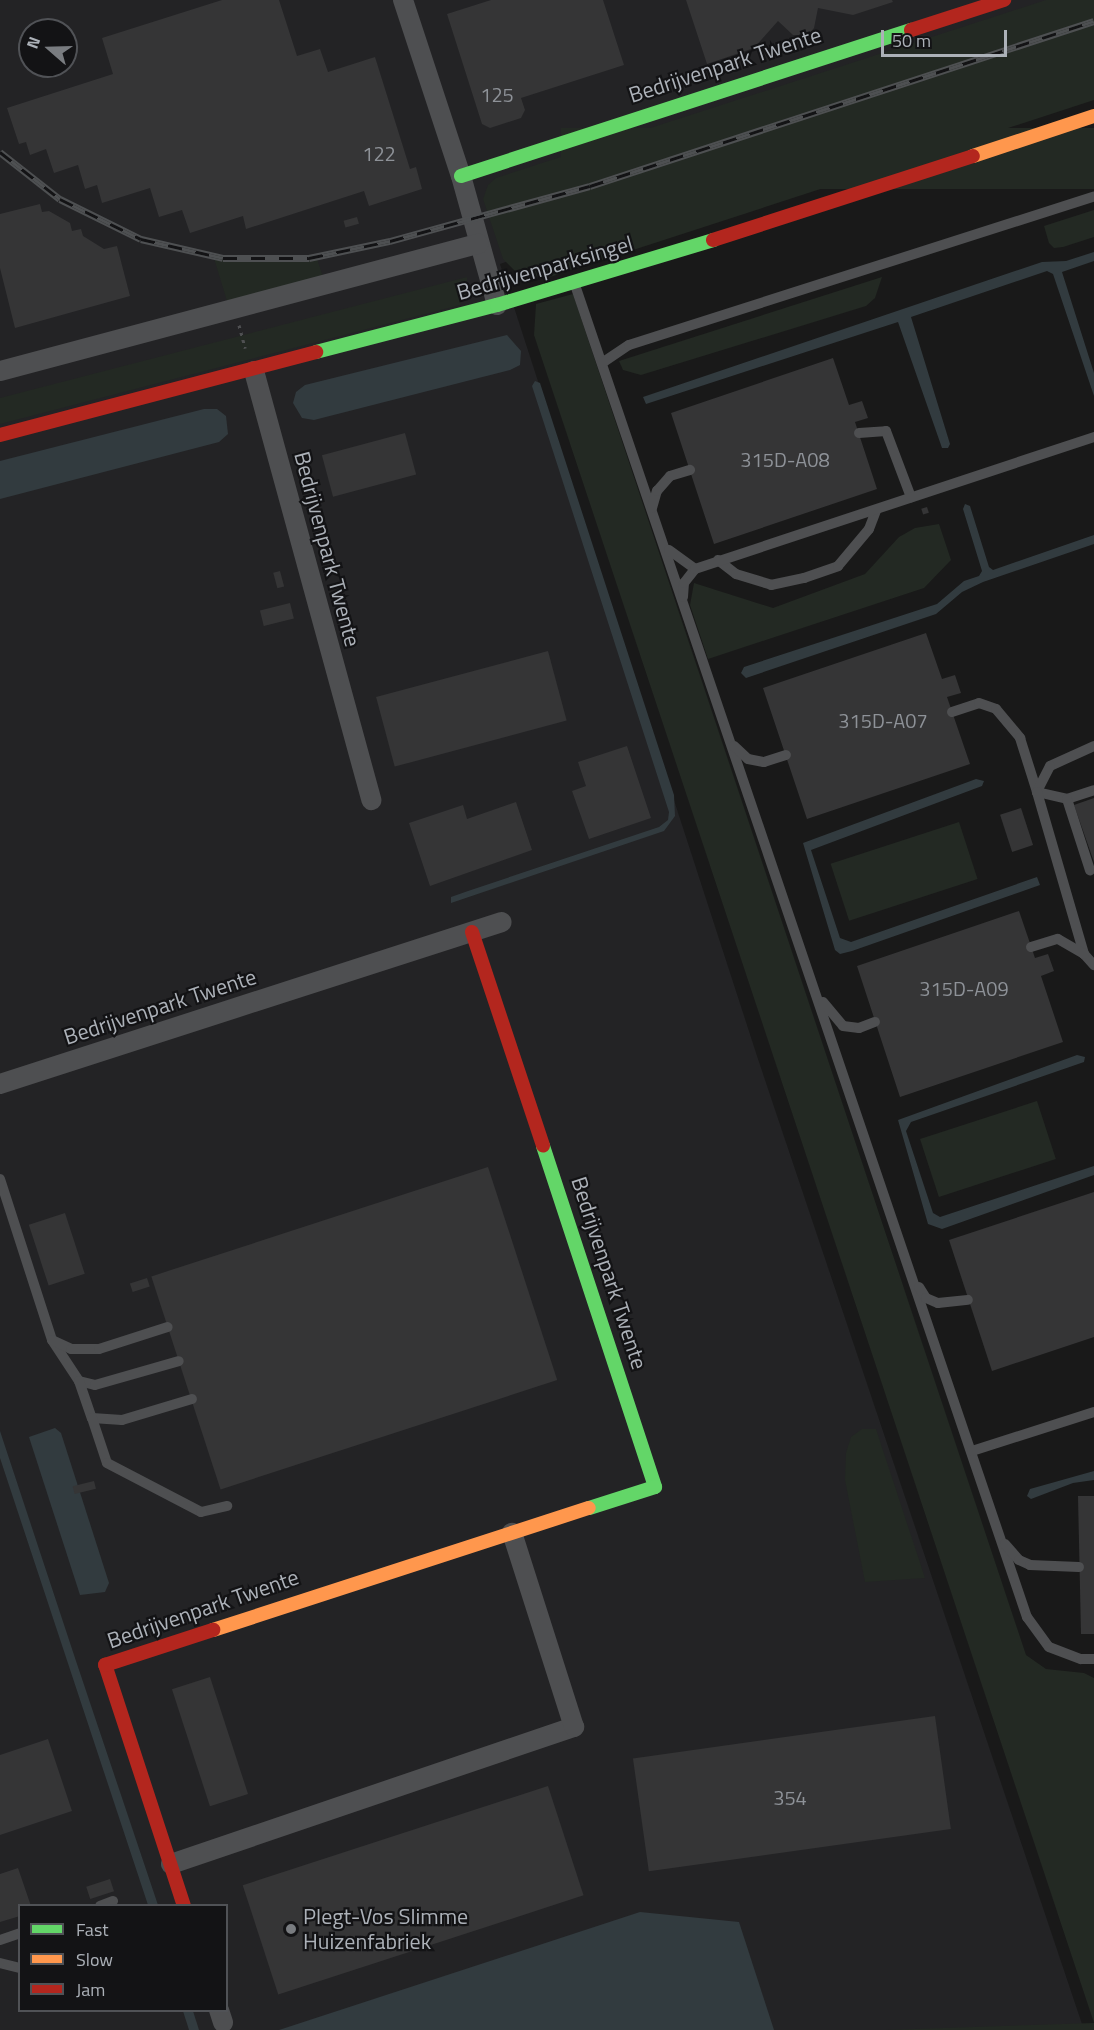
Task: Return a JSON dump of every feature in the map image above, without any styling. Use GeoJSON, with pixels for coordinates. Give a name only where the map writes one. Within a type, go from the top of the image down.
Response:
{"type":"FeatureCollection","features":[{"type":"Feature","properties":{"kind":"street"},"geometry":{"type":"LineString","coordinates":[[403,0],[461,176],[496,305]]}},
{"type":"Feature","properties":{"kind":"street","name":"Bedrijvenpark Twente"},"geometry":{"type":"LineString","coordinates":[[461,176],[1004,0]]}},
{"type":"Feature","properties":{"kind":"street","name":"Bedrijvenparksingel"},"geometry":{"type":"LineString","coordinates":[[0,435],[254,371],[496,305],[1094,117]]}},
{"type":"Feature","properties":{"kind":"street"},"geometry":{"type":"LineString","coordinates":[[0,371],[236,311],[478,244]]}},
{"type":"Feature","properties":{"kind":"street","name":"Bedrijvenpark Twente"},"geometry":{"type":"LineString","coordinates":[[254,371],[371,800]]}},
{"type":"Feature","properties":{"kind":"street","name":"Bedrijvenpark Twente"},"geometry":{"type":"LineString","coordinates":[[0,1084],[502,922]]}},
{"type":"Feature","properties":{"kind":"street","name":"Bedrijvenpark Twente"},"geometry":{"type":"LineString","coordinates":[[184,1904],[105,1665],[655,1487],[472,932]]}},
{"type":"Feature","properties":{"kind":"street"},"geometry":{"type":"LineString","coordinates":[[171,1863],[574,1727],[512,1533]]}},
{"type":"Feature","properties":{"kind":"lane"},"geometry":{"type":"LineString","coordinates":[[602,363],[629,345],[1094,196]]}},
{"type":"Feature","properties":{"kind":"lane"},"geometry":{"type":"LineString","coordinates":[[574,282],[1027,1617],[1049,1647],[1081,1659],[1094,1659]]}},
{"type":"Feature","properties":{"kind":"lane"},"geometry":{"type":"LineString","coordinates":[[859,433],[886,431],[911,497]]}},
{"type":"Feature","properties":{"kind":"lane"},"geometry":{"type":"LineString","coordinates":[[682,600],[684,583],[695,569],[876,511],[911,497],[1094,436]]}},
{"type":"Feature","properties":{"kind":"lane"},"geometry":{"type":"LineString","coordinates":[[651,509],[657,491],[670,476],[690,470]]}},
{"type":"Feature","properties":{"kind":"lane"},"geometry":{"type":"LineString","coordinates":[[718,560],[736,574],[771,585],[804,578],[838,566],[869,529],[876,511]]}},
{"type":"Feature","properties":{"kind":"lane"},"geometry":{"type":"LineString","coordinates":[[663,543],[676,559],[695,569]]}},
{"type":"Feature","properties":{"kind":"lane"},"geometry":{"type":"LineString","coordinates":[[952,712],[979,703],[996,709],[1020,738],[1084,954]]}},
{"type":"Feature","properties":{"kind":"lane"},"geometry":{"type":"LineString","coordinates":[[731,744],[748,759],[764,762],[786,755]]}},
{"type":"Feature","properties":{"kind":"lane"},"geometry":{"type":"LineString","coordinates":[[1037,792],[1050,766],[1094,746]]}},
{"type":"Feature","properties":{"kind":"lane"},"geometry":{"type":"LineString","coordinates":[[1037,792],[1066,799],[1094,790]]}},
{"type":"Feature","properties":{"kind":"lane"},"geometry":{"type":"LineString","coordinates":[[1066,799],[1090,870]]}},
{"type":"Feature","properties":{"kind":"lane"},"geometry":{"type":"LineString","coordinates":[[1031,947],[1058,939],[1084,954],[1094,965]]}},
{"type":"Feature","properties":{"kind":"lane"},"geometry":{"type":"LineString","coordinates":[[815,989],[843,1026],[859,1028],[875,1023]]}},
{"type":"Feature","properties":{"kind":"lane"},"geometry":{"type":"LineString","coordinates":[[0,1179],[52,1340],[79,1381],[107,1463],[201,1512],[226,1506]]}},
{"type":"Feature","properties":{"kind":"lane"},"geometry":{"type":"LineString","coordinates":[[913,1277],[926,1298],[938,1304],[968,1300]]}},
{"type":"Feature","properties":{"kind":"lane"},"geometry":{"type":"LineString","coordinates":[[52,1340],[71,1349],[99,1350],[168,1327]]}},
{"type":"Feature","properties":{"kind":"lane"},"geometry":{"type":"LineString","coordinates":[[79,1381],[95,1385],[109,1383],[179,1361]]}},
{"type":"Feature","properties":{"kind":"lane"},"geometry":{"type":"LineString","coordinates":[[92,1419],[122,1420],[192,1399]]}},
{"type":"Feature","properties":{"kind":"lane"},"geometry":{"type":"LineString","coordinates":[[972,1451],[1094,1412]]}},
{"type":"Feature","properties":{"kind":"lane"},"geometry":{"type":"LineString","coordinates":[[1001,1539],[1019,1560],[1030,1565],[1079,1567]]}},
{"type":"Feature","properties":{"kind":"lane"},"geometry":{"type":"LineString","coordinates":[[103,1904],[113,1901]]}},
{"type":"Feature","properties":{"kind":"lane"},"geometry":{"type":"LineString","coordinates":[[0,1940],[18,1934]]}},
{"type":"Feature","properties":{"kind":"lane"},"geometry":{"type":"LineString","coordinates":[[0,1963],[18,1968]]}},
{"type":"Feature","properties":{"kind":"path"},"geometry":{"type":"LineString","coordinates":[[236,311],[254,371]]}},
{"type":"Feature","properties":{"kind":"shaded area"},"geometry":{"type":"Polygon","coordinates":[[[0,0],[1094,0],[1094,61],[500,264],[758,1059],[1084,2030],[0,2030],[0,0]]]}},
{"type":"Feature","properties":{"kind":"shaded area"},"geometry":{"type":"Polygon","coordinates":[[[1046,0],[1094,0],[1094,100],[547,278],[518,274],[503,259],[483,199],[488,185],[496,178],[1046,0]]]}},
{"type":"Feature","properties":{"kind":"shaded area"},"geometry":{"type":"Polygon","coordinates":[[[561,128],[1094,128],[1094,189],[561,189],[561,128]]]}},
{"type":"Feature","properties":{"kind":"shaded area"},"geometry":{"type":"Polygon","coordinates":[[[1094,210],[1094,237],[1063,247],[1054,248],[1049,243],[1044,226],[1094,210]]]}},
{"type":"Feature","properties":{"kind":"shaded area"},"geometry":{"type":"Polygon","coordinates":[[[1094,252],[1094,261],[1062,272],[1094,373],[1094,396],[1053,274],[1047,271],[911,317],[950,444],[948,448],[942,448],[898,322],[646,404],[643,397],[1042,262],[1066,261],[1094,252]]]}},
{"type":"Feature","properties":{"kind":"shaded area"},"geometry":{"type":"Polygon","coordinates":[[[213,255],[271,258],[316,256],[323,277],[227,301],[213,255]]]}},
{"type":"Feature","properties":{"kind":"shaded area"},"geometry":{"type":"Polygon","coordinates":[[[467,277],[467,292],[460,305],[0,424],[0,398],[467,277]]]}},
{"type":"Feature","properties":{"kind":"shaded area"},"geometry":{"type":"Polygon","coordinates":[[[882,277],[875,298],[866,306],[641,375],[623,370],[619,361],[882,277]]]}},
{"type":"Feature","properties":{"kind":"shaded area"},"geometry":{"type":"Polygon","coordinates":[[[573,294],[1026,1655],[1046,1669],[1084,1673],[1094,1678],[1094,2023],[534,335],[536,304],[573,294]]]}},
{"type":"Feature","properties":{"kind":"shaded area"},"geometry":{"type":"Polygon","coordinates":[[[507,335],[521,351],[520,365],[510,370],[314,420],[302,418],[293,403],[296,392],[305,385],[507,335]]]}},
{"type":"Feature","properties":{"kind":"shaded area"},"geometry":{"type":"Polygon","coordinates":[[[535,381],[540,383],[674,795],[675,816],[664,831],[451,903],[451,897],[659,827],[668,820],[669,812],[532,386],[535,381]]]}},
{"type":"Feature","properties":{"kind":"shaded area"},"geometry":{"type":"Polygon","coordinates":[[[204,409],[217,409],[226,416],[228,434],[219,442],[0,499],[0,461],[204,409]]]}},
{"type":"Feature","properties":{"kind":"shaded area"},"geometry":{"type":"Polygon","coordinates":[[[965,504],[970,506],[989,567],[993,570],[1094,535],[1094,544],[983,582],[962,592],[936,614],[746,678],[741,673],[744,667],[937,604],[964,581],[979,576],[982,571],[963,509],[965,504]]]}},
{"type":"Feature","properties":{"kind":"shaded area"},"geometry":{"type":"Polygon","coordinates":[[[939,524],[951,560],[924,588],[708,659],[690,605],[694,583],[773,608],[865,574],[899,537],[915,528],[939,524]]]}},
{"type":"Feature","properties":{"kind":"shaded area"},"geometry":{"type":"Polygon","coordinates":[[[976,779],[984,781],[982,786],[811,850],[840,938],[851,942],[1037,877],[1040,885],[852,951],[840,954],[835,950],[803,843],[976,779]]]}},
{"type":"Feature","properties":{"kind":"shaded area"},"geometry":{"type":"Polygon","coordinates":[[[959,822],[978,879],[849,921],[831,864],[959,822]]]}},
{"type":"Feature","properties":{"kind":"shaded area"},"geometry":{"type":"Polygon","coordinates":[[[1077,1055],[1085,1057],[1084,1062],[911,1122],[906,1131],[933,1213],[940,1217],[1094,1166],[1094,1175],[942,1229],[928,1224],[898,1120],[1077,1055]]]}},
{"type":"Feature","properties":{"kind":"shaded area"},"geometry":{"type":"Polygon","coordinates":[[[1037,1101],[1056,1159],[939,1197],[920,1139],[1037,1101]]]}},
{"type":"Feature","properties":{"kind":"shaded area"},"geometry":{"type":"Polygon","coordinates":[[[55,1428],[61,1433],[109,1583],[105,1592],[80,1595],[29,1437],[55,1428]]]}},
{"type":"Feature","properties":{"kind":"shaded area"},"geometry":{"type":"Polygon","coordinates":[[[862,1429],[876,1429],[925,1578],[865,1582],[845,1480],[846,1453],[851,1437],[862,1429]]]}},
{"type":"Feature","properties":{"kind":"shaded area"},"geometry":{"type":"Polygon","coordinates":[[[0,1431],[158,1904],[148,1904],[0,1458],[0,1431]]]}},
{"type":"Feature","properties":{"kind":"shaded area"},"geometry":{"type":"Polygon","coordinates":[[[1094,1471],[1094,1480],[1073,1483],[1031,1499],[1027,1496],[1030,1489],[1094,1471]]]}},
{"type":"Feature","properties":{"kind":"shaded area"},"geometry":{"type":"Polygon","coordinates":[[[640,1912],[739,1922],[774,2030],[279,2030],[640,1912]]]}},
{"type":"Feature","properties":{"kind":"shaded area"},"geometry":{"type":"Polygon","coordinates":[[[183,2012],[193,2012],[199,2030],[189,2030],[183,2012]]]}},
{"type":"Feature","properties":{"kind":"shaded area"},"geometry":{"type":"Polygon","coordinates":[[[1094,2023],[1094,2030],[885,2030],[1094,2023]]]}},
{"type":"Feature","properties":{"kind":"building"},"geometry":{"type":"Polygon","coordinates":[[[222,0],[279,0],[297,56],[320,49],[328,72],[375,57],[410,169],[416,167],[422,189],[369,206],[364,191],[246,229],[243,216],[190,233],[182,210],[159,217],[150,188],[102,203],[97,185],[85,189],[78,165],[54,173],[46,149],[30,155],[26,142],[19,144],[7,108],[113,74],[102,38],[222,0]]]}},
{"type":"Feature","properties":{"kind":"building"},"geometry":{"type":"Polygon","coordinates":[[[491,0],[603,0],[624,65],[521,98],[525,110],[521,118],[490,128],[482,124],[447,14],[491,0]]]}},
{"type":"Feature","properties":{"kind":"building"},"geometry":{"type":"Polygon","coordinates":[[[686,0],[892,0],[893,2],[853,15],[818,8],[814,28],[808,35],[793,35],[778,21],[754,48],[707,64],[686,0]]]}},
{"type":"Feature","properties":{"kind":"building"},"geometry":{"type":"Polygon","coordinates":[[[40,204],[42,212],[49,211],[70,223],[72,231],[81,229],[83,236],[104,249],[117,246],[130,296],[15,328],[0,268],[0,214],[40,204]]]}},
{"type":"Feature","properties":{"kind":"building"},"geometry":{"type":"Polygon","coordinates":[[[357,217],[359,224],[345,228],[344,221],[357,217]]]}},
{"type":"Feature","properties":{"kind":"building"},"geometry":{"type":"Polygon","coordinates":[[[833,358],[849,405],[862,401],[868,418],[855,422],[877,489],[714,544],[671,413],[833,358]]]}},
{"type":"Feature","properties":{"kind":"building"},"geometry":{"type":"Polygon","coordinates":[[[405,433],[416,475],[333,497],[322,455],[405,433]]]}},
{"type":"Feature","properties":{"kind":"building"},"geometry":{"type":"Polygon","coordinates":[[[927,507],[929,513],[923,515],[921,509],[927,507]]]}},
{"type":"Feature","properties":{"kind":"building"},"geometry":{"type":"Polygon","coordinates":[[[280,571],[284,586],[277,588],[273,573],[280,571]]]}},
{"type":"Feature","properties":{"kind":"building"},"geometry":{"type":"Polygon","coordinates":[[[290,603],[294,619],[264,626],[260,610],[290,603]]]}},
{"type":"Feature","properties":{"kind":"building"},"geometry":{"type":"Polygon","coordinates":[[[926,633],[942,679],[955,675],[961,693],[947,697],[970,764],[807,819],[763,688],[926,633]]]}},
{"type":"Feature","properties":{"kind":"building"},"geometry":{"type":"Polygon","coordinates":[[[548,651],[567,721],[395,767],[376,697],[548,651]]]}},
{"type":"Feature","properties":{"kind":"building"},"geometry":{"type":"Polygon","coordinates":[[[627,746],[651,818],[589,839],[572,791],[586,786],[578,762],[627,746]]]}},
{"type":"Feature","properties":{"kind":"building"},"geometry":{"type":"Polygon","coordinates":[[[1094,798],[1094,862],[1074,805],[1094,798]]]}},
{"type":"Feature","properties":{"kind":"building"},"geometry":{"type":"Polygon","coordinates":[[[516,802],[532,850],[430,886],[409,823],[463,805],[467,819],[516,802]]]}},
{"type":"Feature","properties":{"kind":"building"},"geometry":{"type":"Polygon","coordinates":[[[1021,808],[1033,845],[1012,852],[1000,815],[1021,808]]]}},
{"type":"Feature","properties":{"kind":"building"},"geometry":{"type":"Polygon","coordinates":[[[1019,911],[1035,958],[1048,954],[1054,971],[1041,976],[1063,1042],[900,1097],[857,966],[1019,911]]]}},
{"type":"Feature","properties":{"kind":"building"},"geometry":{"type":"Polygon","coordinates":[[[488,1167],[557,1380],[221,1489],[151,1276],[488,1167]]]}},
{"type":"Feature","properties":{"kind":"building"},"geometry":{"type":"Polygon","coordinates":[[[1094,1192],[1094,1337],[992,1371],[949,1240],[1094,1192]]]}},
{"type":"Feature","properties":{"kind":"building"},"geometry":{"type":"Polygon","coordinates":[[[65,1213],[85,1274],[49,1286],[29,1225],[65,1213]]]}},
{"type":"Feature","properties":{"kind":"building"},"geometry":{"type":"Polygon","coordinates":[[[147,1278],[150,1287],[133,1292],[130,1284],[147,1278]]]}},
{"type":"Feature","properties":{"kind":"building"},"geometry":{"type":"Polygon","coordinates":[[[94,1481],[96,1489],[75,1494],[73,1486],[94,1481]]]}},
{"type":"Feature","properties":{"kind":"building"},"geometry":{"type":"Polygon","coordinates":[[[1078,1496],[1094,1496],[1094,1634],[1081,1634],[1078,1496]]]}},
{"type":"Feature","properties":{"kind":"building"},"geometry":{"type":"Polygon","coordinates":[[[210,1677],[248,1794],[210,1806],[172,1689],[210,1677]]]}},
{"type":"Feature","properties":{"kind":"building"},"geometry":{"type":"Polygon","coordinates":[[[935,1716],[951,1829],[649,1871],[633,1758],[935,1716]]]}},
{"type":"Feature","properties":{"kind":"building"},"geometry":{"type":"Polygon","coordinates":[[[48,1739],[72,1811],[0,1835],[0,1755],[48,1739]]]}},
{"type":"Feature","properties":{"kind":"building"},"geometry":{"type":"Polygon","coordinates":[[[548,1786],[584,1895],[278,1995],[243,1885],[548,1786]]]}},
{"type":"Feature","properties":{"kind":"building"},"geometry":{"type":"Polygon","coordinates":[[[18,1868],[30,1904],[18,1904],[18,1917],[0,1922],[0,1874],[18,1868]]]}},
{"type":"Feature","properties":{"kind":"building"},"geometry":{"type":"Polygon","coordinates":[[[110,1879],[114,1891],[90,1899],[86,1887],[110,1879]]]}},
{"type":"Feature","properties":{"kind":"railway"},"geometry":{"type":"LineString","coordinates":[[0,152],[60,199],[141,239],[223,258],[309,258],[390,241],[590,186],[1094,21]]}},
{"type":"Feature","properties":{"kind":"traffic: fast"},"geometry":{"type":"LineString","coordinates":[[461,176],[911,30]]}},
{"type":"Feature","properties":{"kind":"traffic: fast"},"geometry":{"type":"LineString","coordinates":[[316,352],[497,305],[713,240]]}},
{"type":"Feature","properties":{"kind":"traffic: fast"},"geometry":{"type":"LineString","coordinates":[[543,1146],[655,1487],[589,1508]]}},
{"type":"Feature","properties":{"kind":"traffic: slow"},"geometry":{"type":"LineString","coordinates":[[973,156],[1094,116]]}},
{"type":"Feature","properties":{"kind":"traffic: slow"},"geometry":{"type":"LineString","coordinates":[[213,1630],[589,1508]]}},
{"type":"Feature","properties":{"kind":"traffic: jam"},"geometry":{"type":"LineString","coordinates":[[911,30],[1004,0]]}},
{"type":"Feature","properties":{"kind":"traffic: jam"},"geometry":{"type":"LineString","coordinates":[[713,240],[973,156]]}},
{"type":"Feature","properties":{"kind":"traffic: jam"},"geometry":{"type":"LineString","coordinates":[[0,435],[316,352]]}},
{"type":"Feature","properties":{"kind":"traffic: jam"},"geometry":{"type":"LineString","coordinates":[[472,932],[543,1146]]}},
{"type":"Feature","properties":{"kind":"traffic: jam"},"geometry":{"type":"LineString","coordinates":[[183,1904],[105,1665],[213,1630]]}},
{"type":"Feature","properties":{"kind":"place","name":"Plegt-Vos Slimme Huizenfabriek"},"geometry":{"type":"Point","coordinates":[291,1929]}}]}
